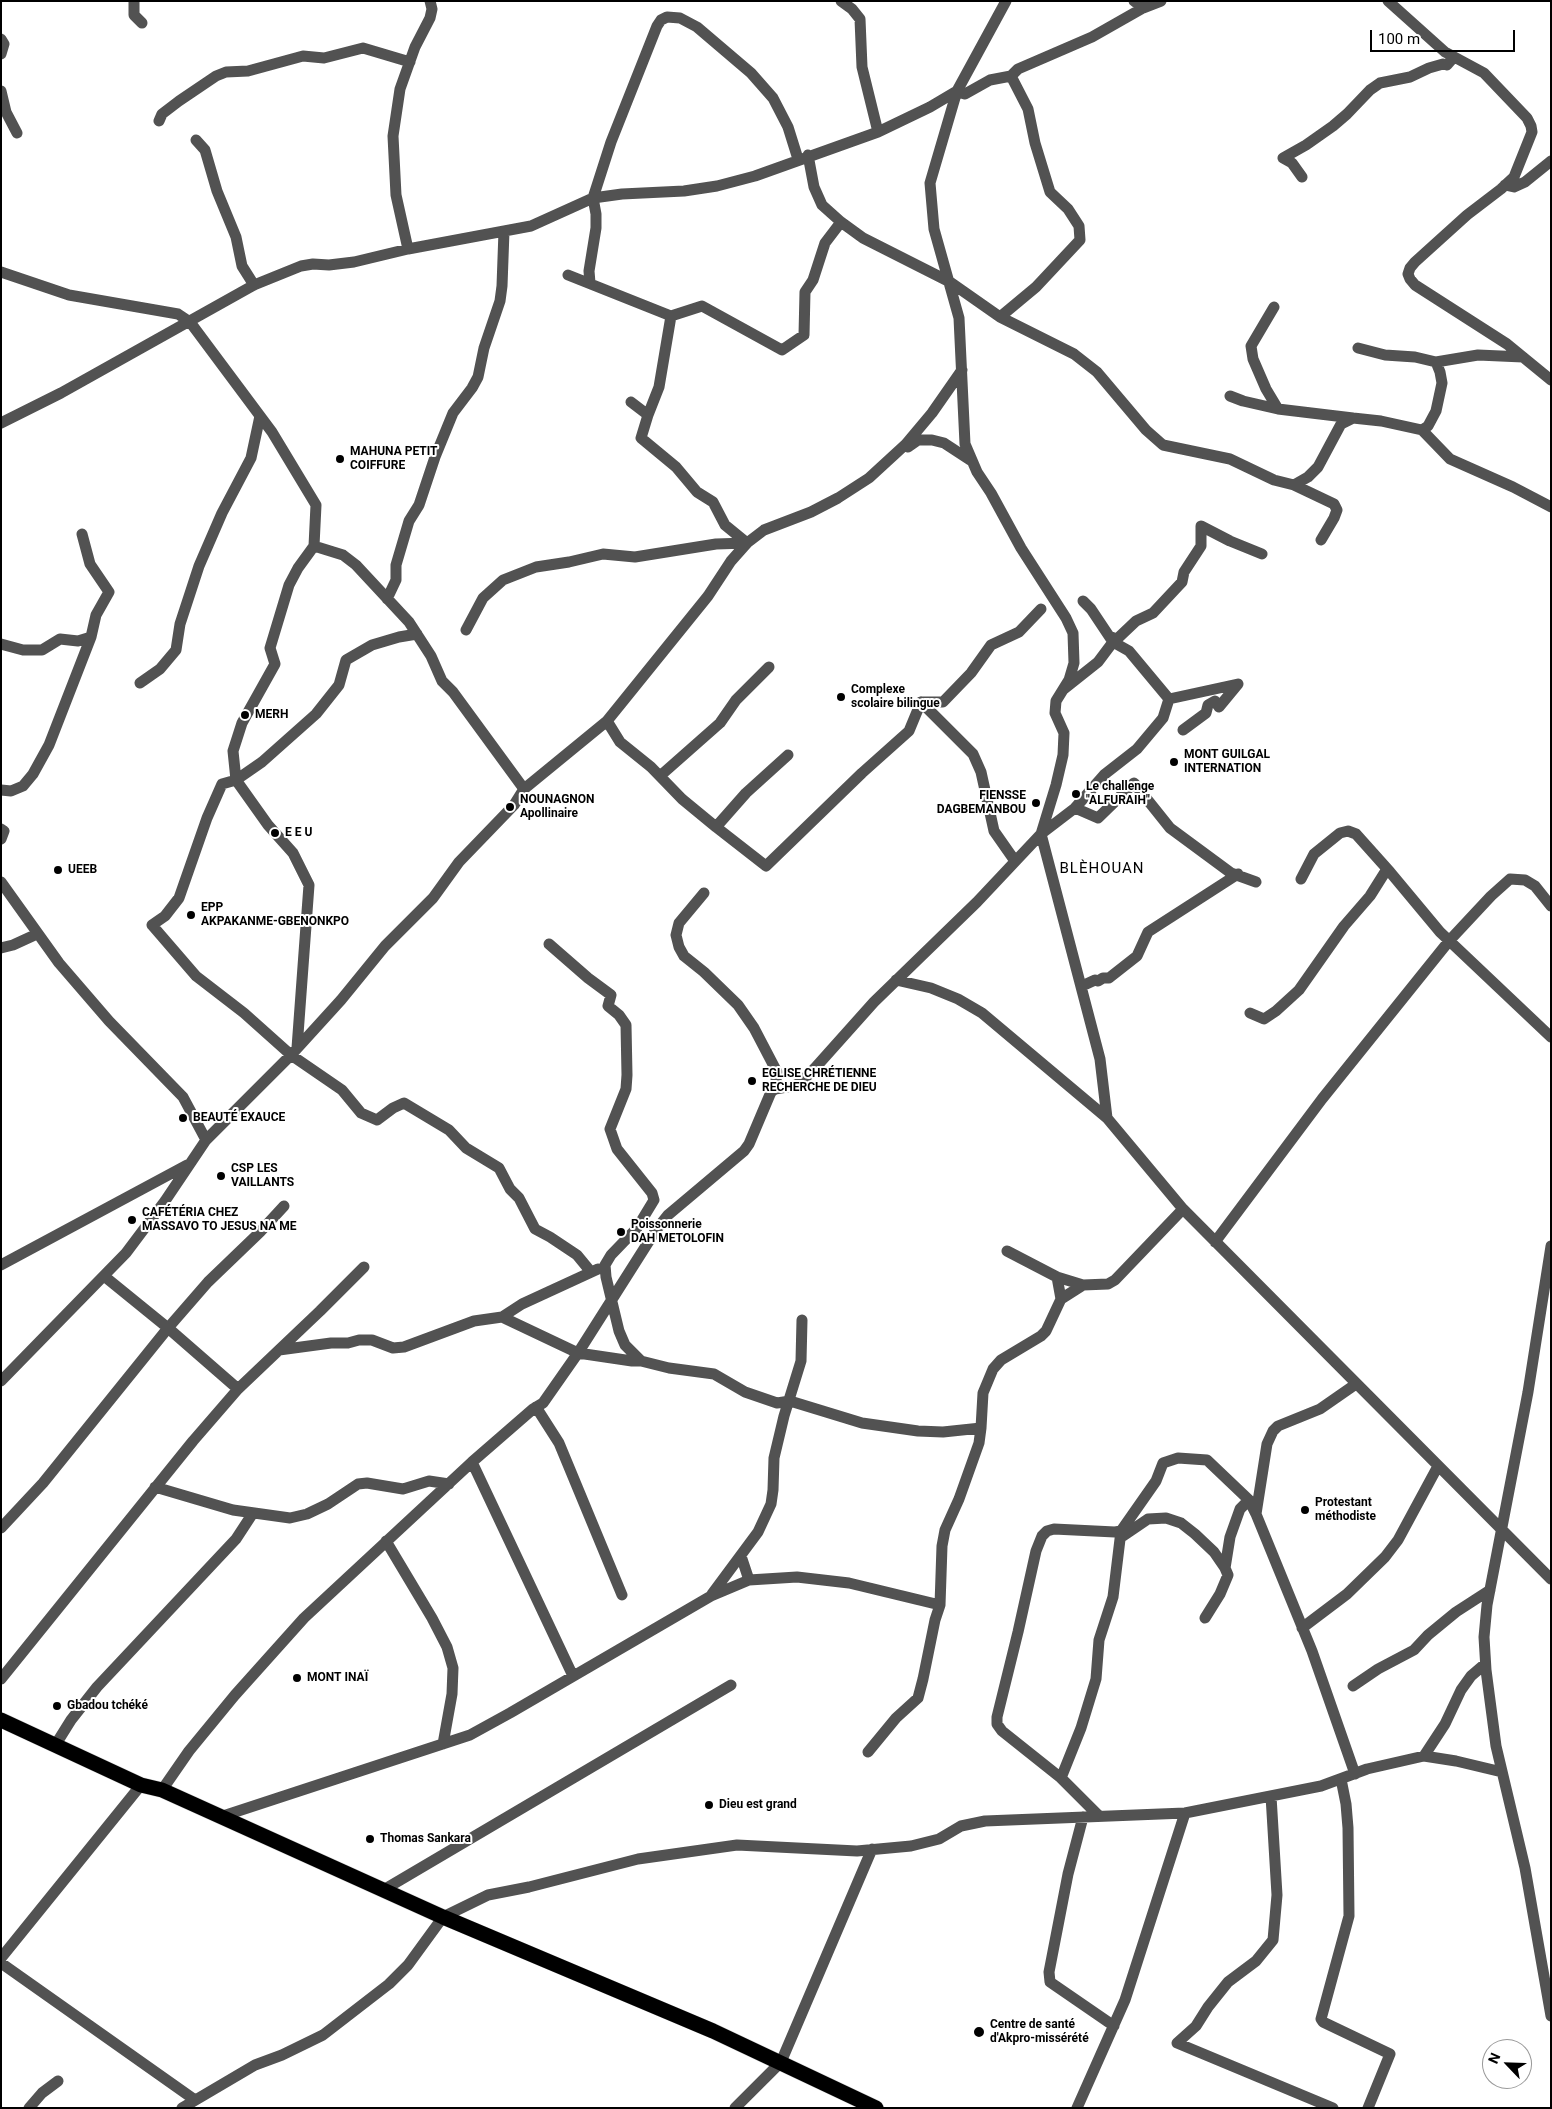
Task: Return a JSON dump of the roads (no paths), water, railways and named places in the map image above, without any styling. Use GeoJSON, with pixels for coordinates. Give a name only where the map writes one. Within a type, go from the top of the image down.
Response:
{"type":"FeatureCollection","features":[{"type":"Feature","properties":{"kind":"highway"},"geometry":{"type":"LineString","coordinates":[[1,1720],[141,1785],[162,1790],[222,1816],[443,1917],[714,2031],[876,2108]]}},
{"type":"Feature","properties":{"kind":"street"},"geometry":{"type":"LineString","coordinates":[[134,1],[134,15],[142,23]]}},
{"type":"Feature","properties":{"kind":"street"},"geometry":{"type":"LineString","coordinates":[[408,249],[396,195],[393,136],[400,88],[430,18],[432,9],[430,1]]}},
{"type":"Feature","properties":{"kind":"street"},"geometry":{"type":"LineString","coordinates":[[842,1],[852,8],[860,19],[862,67],[878,132]]}},
{"type":"Feature","properties":{"kind":"street"},"geometry":{"type":"LineString","coordinates":[[1006,1],[957,91],[930,183],[934,229],[959,318],[965,444],[970,460],[992,493],[1021,548],[1066,618],[1073,633],[1074,663],[1069,680],[1056,702],[1055,713],[1064,733],[1063,755],[1041,834],[1100,1059],[1107,1118]]}},
{"type":"Feature","properties":{"kind":"street"},"geometry":{"type":"LineString","coordinates":[[957,91],[965,94],[990,80],[1010,76],[1018,69],[1092,37],[1138,5],[1161,1]]}},
{"type":"Feature","properties":{"kind":"street"},"geometry":{"type":"LineString","coordinates":[[1388,1],[1445,52],[1484,73],[1527,118],[1532,132],[1514,176],[1467,215],[1416,262],[1410,268],[1408,274],[1415,285],[1507,344],[1551,380]]}},
{"type":"Feature","properties":{"kind":"street"},"geometry":{"type":"LineString","coordinates":[[590,283],[589,271],[596,228],[593,198],[611,142],[660,20],[667,17],[680,18],[697,27],[751,73],[768,91],[803,157],[822,205],[841,222],[863,238],[950,282],[1000,317],[1074,354],[1097,372],[1146,430],[1163,446],[1230,459],[1274,480],[1294,485],[1334,504],[1337,510],[1321,540]]}},
{"type":"Feature","properties":{"kind":"street"},"geometry":{"type":"LineString","coordinates":[[1,39],[4,44],[1,54]]}},
{"type":"Feature","properties":{"kind":"street"},"geometry":{"type":"LineString","coordinates":[[159,121],[162,114],[179,101],[216,76],[226,72],[248,71],[303,56],[324,58],[363,48],[410,62]]}},
{"type":"Feature","properties":{"kind":"street"},"geometry":{"type":"LineString","coordinates":[[1302,177],[1292,163],[1283,158],[1333,126],[1370,90],[1380,83],[1410,77],[1442,64],[1447,65],[1454,57]]}},
{"type":"Feature","properties":{"kind":"street"},"geometry":{"type":"LineString","coordinates":[[1000,317],[1036,287],[1080,240],[1079,226],[1068,209],[1050,192],[1035,143],[1028,109],[1010,76]]}},
{"type":"Feature","properties":{"kind":"street"},"geometry":{"type":"LineString","coordinates":[[1,423],[61,393],[254,285],[301,266],[354,262],[408,249],[531,226],[593,198],[622,194],[684,191],[718,186],[755,176],[803,157],[878,132],[930,107],[957,91]]}},
{"type":"Feature","properties":{"kind":"street"},"geometry":{"type":"LineString","coordinates":[[1,92],[6,112],[17,134]]}},
{"type":"Feature","properties":{"kind":"street"},"geometry":{"type":"LineString","coordinates":[[196,140],[205,150],[217,192],[236,237],[242,266],[254,285]]}},
{"type":"Feature","properties":{"kind":"street"},"geometry":{"type":"LineString","coordinates":[[1505,185],[1514,187],[1525,182],[1551,162]]}},
{"type":"Feature","properties":{"kind":"street"},"geometry":{"type":"LineString","coordinates":[[568,275],[671,316],[702,306],[782,350],[804,335],[805,292],[813,280],[825,243],[841,222]]}},
{"type":"Feature","properties":{"kind":"street"},"geometry":{"type":"LineString","coordinates":[[387,599],[396,580],[396,565],[408,521],[419,505],[435,457],[453,413],[472,388],[478,376],[484,348],[500,301],[504,231]]}},
{"type":"Feature","properties":{"kind":"street"},"geometry":{"type":"LineString","coordinates":[[1,272],[69,295],[178,314],[190,322],[260,416],[316,505],[314,546],[298,568],[289,586],[270,648],[275,664],[242,723],[233,751],[236,780],[268,825],[293,854],[309,885],[294,1052]]}},
{"type":"Feature","properties":{"kind":"street"},"geometry":{"type":"LineString","coordinates":[[1274,307],[1251,346],[1253,358],[1266,389],[1278,409]]}},
{"type":"Feature","properties":{"kind":"street"},"geometry":{"type":"LineString","coordinates":[[671,316],[660,387],[648,416],[642,438],[676,467],[697,492],[713,502],[724,525],[747,543]]}},
{"type":"Feature","properties":{"kind":"street"},"geometry":{"type":"LineString","coordinates":[[1358,348],[1385,355],[1416,357],[1436,362],[1478,355],[1523,357]]}},
{"type":"Feature","properties":{"kind":"street"},"geometry":{"type":"LineString","coordinates":[[1422,430],[1428,426],[1436,411],[1442,383],[1436,362]]}},
{"type":"Feature","properties":{"kind":"street"},"geometry":{"type":"LineString","coordinates":[[1,1381],[126,1254],[206,1140],[294,1052],[341,1000],[385,946],[433,898],[459,862],[514,805],[518,795],[606,721],[708,596],[731,561],[747,543],[764,530],[811,512],[838,498],[869,478],[906,444],[927,419],[962,370]]}},
{"type":"Feature","properties":{"kind":"street"},"geometry":{"type":"LineString","coordinates":[[1230,396],[1278,409],[1381,421],[1422,430],[1450,459],[1513,487],[1551,507]]}},
{"type":"Feature","properties":{"kind":"street"},"geometry":{"type":"LineString","coordinates":[[631,402],[648,416]]}},
{"type":"Feature","properties":{"kind":"street"},"geometry":{"type":"LineString","coordinates":[[140,683],[160,669],[176,650],[180,624],[199,566],[222,513],[251,458],[260,416]]}},
{"type":"Feature","properties":{"kind":"street"},"geometry":{"type":"LineString","coordinates":[[1294,485],[1318,467],[1341,424],[1353,418]]}},
{"type":"Feature","properties":{"kind":"street"},"geometry":{"type":"LineString","coordinates":[[892,457],[918,440],[932,440],[944,443],[970,460]]}},
{"type":"Feature","properties":{"kind":"street"},"geometry":{"type":"LineString","coordinates":[[1064,689],[1098,662],[1112,640],[1117,639],[1136,621],[1152,613],[1182,582],[1184,572],[1201,546],[1201,526],[1230,541],[1262,554]]}},
{"type":"Feature","properties":{"kind":"street"},"geometry":{"type":"LineString","coordinates":[[1,790],[11,791],[23,786],[33,774],[49,745],[91,637],[96,615],[109,592],[90,564],[82,534]]}},
{"type":"Feature","properties":{"kind":"street"},"geometry":{"type":"LineString","coordinates":[[466,630],[483,598],[504,580],[536,566],[569,562],[604,554],[635,557],[716,544],[747,543]]}},
{"type":"Feature","properties":{"kind":"street"},"geometry":{"type":"LineString","coordinates":[[314,546],[343,555],[356,564],[409,622],[431,656],[442,681],[524,789]]}},
{"type":"Feature","properties":{"kind":"street"},"geometry":{"type":"LineString","coordinates":[[1084,601],[1112,640],[1129,651],[1169,699]]}},
{"type":"Feature","properties":{"kind":"street"},"geometry":{"type":"LineString","coordinates":[[921,702],[943,702],[971,673],[991,645],[1019,632],[1041,609]]}},
{"type":"Feature","properties":{"kind":"street"},"geometry":{"type":"LineString","coordinates":[[417,634],[372,645],[346,660],[339,685],[316,714],[262,762],[236,780],[222,784],[207,818],[178,898],[165,916],[152,925],[196,976],[342,1090],[361,1114],[377,1120],[393,1108],[404,1103],[449,1130],[466,1148],[499,1168],[510,1189],[519,1198],[535,1229],[550,1236],[577,1255],[591,1272]]}},
{"type":"Feature","properties":{"kind":"street"},"geometry":{"type":"LineString","coordinates":[[1,644],[23,650],[42,650],[60,638],[78,642],[91,637]]}},
{"type":"Feature","properties":{"kind":"street"},"geometry":{"type":"LineString","coordinates":[[660,776],[720,723],[736,700],[769,668]]}},
{"type":"Feature","properties":{"kind":"street"},"geometry":{"type":"LineString","coordinates":[[1169,699],[1238,684],[1219,706],[1215,700],[1208,705],[1206,713],[1183,730]]}},
{"type":"Feature","properties":{"kind":"street"},"geometry":{"type":"LineString","coordinates":[[775,1089],[800,1083],[874,1002],[977,902],[1041,834],[1076,808],[1105,774],[1137,749],[1163,718],[1169,699]]}},
{"type":"Feature","properties":{"kind":"street"},"geometry":{"type":"LineString","coordinates":[[606,721],[620,742],[660,776],[682,799],[766,866],[909,731],[921,702]]}},
{"type":"Feature","properties":{"kind":"street"},"geometry":{"type":"LineString","coordinates":[[921,702],[973,754],[981,772],[994,831],[1015,861]]}},
{"type":"Feature","properties":{"kind":"street"},"geometry":{"type":"LineString","coordinates":[[716,827],[746,793],[788,754]]}},
{"type":"Feature","properties":{"kind":"street"},"geometry":{"type":"LineString","coordinates":[[1076,808],[1098,818],[1134,783],[1170,828],[1231,873],[1256,882]]}},
{"type":"Feature","properties":{"kind":"street"},"geometry":{"type":"LineString","coordinates":[[1,829],[4,832],[1,839]]}},
{"type":"Feature","properties":{"kind":"street"},"geometry":{"type":"LineString","coordinates":[[1301,879],[1314,854],[1340,833],[1348,831],[1356,834],[1440,932],[1551,1037]]}},
{"type":"Feature","properties":{"kind":"street"},"geometry":{"type":"LineString","coordinates":[[1250,1013],[1264,1019],[1300,990],[1344,926],[1370,896],[1387,869]]}},
{"type":"Feature","properties":{"kind":"street"},"geometry":{"type":"LineString","coordinates":[[1082,986],[1095,980],[1109,978],[1137,956],[1148,932],[1238,874]]}},
{"type":"Feature","properties":{"kind":"street"},"geometry":{"type":"LineString","coordinates":[[1215,1242],[1322,1099],[1449,941],[1491,896],[1510,879],[1525,880],[1535,886],[1551,906]]}},
{"type":"Feature","properties":{"kind":"street"},"geometry":{"type":"LineString","coordinates":[[1,882],[59,963],[109,1021],[183,1097],[206,1140]]}},
{"type":"Feature","properties":{"kind":"street"},"geometry":{"type":"LineString","coordinates":[[162,1790],[189,1750],[241,1688],[304,1618],[472,1462],[543,1403],[578,1353],[656,1230],[668,1215],[744,1151],[749,1144],[768,1098],[775,1089],[777,1072],[754,1028],[738,1005],[704,972],[684,956],[679,947],[676,935],[679,923],[704,893]]}},
{"type":"Feature","properties":{"kind":"street"},"geometry":{"type":"LineString","coordinates":[[1,948],[14,945],[37,934]]}},
{"type":"Feature","properties":{"kind":"street"},"geometry":{"type":"LineString","coordinates":[[279,1350],[331,1343],[348,1343],[360,1340],[372,1340],[393,1348],[404,1347],[474,1321],[502,1317],[522,1304],[605,1265],[637,1228],[654,1200],[652,1193],[617,1150],[610,1129],[626,1089],[626,1024],[608,1006],[611,994],[588,978],[549,944]]}},
{"type":"Feature","properties":{"kind":"street"},"geometry":{"type":"LineString","coordinates":[[896,980],[931,988],[958,999],[982,1013],[1107,1118],[1183,1209],[1551,1579]]}},
{"type":"Feature","properties":{"kind":"street"},"geometry":{"type":"LineString","coordinates":[[1,1264],[189,1164]]}},
{"type":"Feature","properties":{"kind":"street"},"geometry":{"type":"LineString","coordinates":[[1,1528],[43,1483],[168,1328],[208,1282],[284,1206]]}},
{"type":"Feature","properties":{"kind":"street"},"geometry":{"type":"LineString","coordinates":[[1007,1251],[1057,1277],[1083,1285],[1108,1284],[1115,1280],[1183,1209]]}},
{"type":"Feature","properties":{"kind":"street"},"geometry":{"type":"LineString","coordinates":[[1551,1246],[1548,1279],[1490,1590],[1484,1637],[1485,1664],[1496,1746],[1525,1868],[1551,2016]]}},
{"type":"Feature","properties":{"kind":"street"},"geometry":{"type":"LineString","coordinates":[[605,1265],[611,1301],[625,1345],[641,1361]]}},
{"type":"Feature","properties":{"kind":"street"},"geometry":{"type":"LineString","coordinates":[[1,1679],[155,1487],[238,1389],[364,1267]]}},
{"type":"Feature","properties":{"kind":"street"},"geometry":{"type":"LineString","coordinates":[[104,1276],[168,1328],[238,1389]]}},
{"type":"Feature","properties":{"kind":"street"},"geometry":{"type":"LineString","coordinates":[[1057,1277],[1061,1299]]}},
{"type":"Feature","properties":{"kind":"street"},"geometry":{"type":"LineString","coordinates":[[868,1752],[896,1718],[918,1698],[940,1605],[944,1538],[979,1443],[983,1393],[993,1369],[1001,1360],[1041,1336],[1046,1331],[1061,1299],[1083,1285]]}},
{"type":"Feature","properties":{"kind":"street"},"geometry":{"type":"LineString","coordinates":[[502,1317],[578,1353],[606,1356],[632,1362],[641,1361],[669,1368],[714,1374],[745,1392],[777,1403],[790,1401],[862,1423],[918,1431],[943,1432],[981,1428]]}},
{"type":"Feature","properties":{"kind":"street"},"geometry":{"type":"LineString","coordinates":[[711,1596],[758,1532],[771,1504],[774,1458],[784,1416],[801,1361],[802,1320]]}},
{"type":"Feature","properties":{"kind":"street"},"geometry":{"type":"LineString","coordinates":[[1256,1514],[1267,1444],[1272,1431],[1287,1422],[1320,1408],[1356,1384]]}},
{"type":"Feature","properties":{"kind":"street"},"geometry":{"type":"LineString","coordinates":[[777,1403],[784,1416]]}},
{"type":"Feature","properties":{"kind":"street"},"geometry":{"type":"LineString","coordinates":[[536,1407],[560,1444],[622,1595]]}},
{"type":"Feature","properties":{"kind":"street"},"geometry":{"type":"LineString","coordinates":[[1061,1778],[1081,1728],[1096,1679],[1099,1640],[1113,1597],[1120,1534],[1156,1481],[1160,1467],[1166,1461],[1178,1458],[1207,1460],[1249,1500],[1302,1628],[1355,1774]]}},
{"type":"Feature","properties":{"kind":"street"},"geometry":{"type":"LineString","coordinates":[[472,1462],[573,1676]]}},
{"type":"Feature","properties":{"kind":"street"},"geometry":{"type":"LineString","coordinates":[[1302,1628],[1347,1594],[1385,1557],[1398,1540],[1438,1466]]}},
{"type":"Feature","properties":{"kind":"street"},"geometry":{"type":"LineString","coordinates":[[155,1487],[233,1510],[290,1518],[307,1514],[328,1504],[358,1484],[367,1483],[404,1489],[429,1481],[449,1484]]}},
{"type":"Feature","properties":{"kind":"street"},"geometry":{"type":"LineString","coordinates":[[1225,1568],[1230,1537],[1240,1510],[1249,1500]]}},
{"type":"Feature","properties":{"kind":"street"},"geometry":{"type":"LineString","coordinates":[[56,1744],[71,1720],[97,1687],[236,1539],[253,1513]]}},
{"type":"Feature","properties":{"kind":"street"},"geometry":{"type":"LineString","coordinates":[[1099,1816],[1061,1778],[1011,1738],[997,1724],[997,1717],[1036,1551],[1042,1536],[1047,1531],[1054,1529],[1115,1532],[1120,1534],[1148,1520],[1166,1518],[1181,1523],[1214,1552],[1228,1575],[1220,1594],[1205,1618]]}},
{"type":"Feature","properties":{"kind":"street"},"geometry":{"type":"LineString","coordinates":[[386,1541],[432,1618],[449,1654],[453,1668],[452,1694],[443,1744]]}},
{"type":"Feature","properties":{"kind":"street"},"geometry":{"type":"LineString","coordinates":[[741,1556],[749,1580]]}},
{"type":"Feature","properties":{"kind":"street"},"geometry":{"type":"LineString","coordinates":[[222,1816],[470,1734],[711,1596],[749,1580],[797,1577],[849,1583],[940,1605]]}},
{"type":"Feature","properties":{"kind":"street"},"geometry":{"type":"LineString","coordinates":[[1353,1686],[1378,1669],[1414,1650],[1428,1635],[1456,1612],[1490,1590]]}},
{"type":"Feature","properties":{"kind":"street"},"geometry":{"type":"LineString","coordinates":[[1424,1756],[1445,1724],[1460,1690],[1471,1676],[1485,1664]]}},
{"type":"Feature","properties":{"kind":"street"},"geometry":{"type":"LineString","coordinates":[[384,1889],[731,1685]]}},
{"type":"Feature","properties":{"kind":"street"},"geometry":{"type":"LineString","coordinates":[[182,2108],[255,2066],[323,2035],[389,1984],[408,1965],[443,1917],[488,1895],[529,1887],[638,1859],[737,1844],[791,1848],[872,1850],[911,1846],[939,1839],[961,1826],[985,1821],[1185,1813],[1321,1786],[1367,1768],[1424,1756],[1456,1761],[1502,1772]]}},
{"type":"Feature","properties":{"kind":"street"},"geometry":{"type":"LineString","coordinates":[[1341,1779],[1348,1828],[1348,1916],[1321,2019],[1331,2026],[1390,2054],[1368,2108]]}},
{"type":"Feature","properties":{"kind":"street"},"geometry":{"type":"LineString","coordinates":[[1,1958],[141,1785]]}},
{"type":"Feature","properties":{"kind":"street"},"geometry":{"type":"LineString","coordinates":[[1271,1796],[1277,1895],[1273,1940],[1256,1961],[1228,1982],[1208,2006],[1196,2026],[1177,2043],[1333,2108]]}},
{"type":"Feature","properties":{"kind":"street"},"geometry":{"type":"LineString","coordinates":[[1077,2108],[1125,2000],[1185,1813]]}},
{"type":"Feature","properties":{"kind":"street"},"geometry":{"type":"LineString","coordinates":[[1083,1817],[1068,1874],[1049,1972],[1050,1982],[1114,2026]]}},
{"type":"Feature","properties":{"kind":"street"},"geometry":{"type":"LineString","coordinates":[[735,2108],[781,2062],[872,1850]]}},
{"type":"Feature","properties":{"kind":"street"},"geometry":{"type":"LineString","coordinates":[[1,1963],[194,2100]]}},
{"type":"Feature","properties":{"kind":"street"},"geometry":{"type":"LineString","coordinates":[[29,2108],[58,2081]]}},
{"type":"Feature","properties":{"kind":"place","name":"MAHUNA PETIT COIFFURE"},"geometry":{"type":"Point","coordinates":[340,459]}},
{"type":"Feature","properties":{"kind":"place","name":"Complexe scolaire bilingue"},"geometry":{"type":"Point","coordinates":[841,697]}},
{"type":"Feature","properties":{"kind":"place","name":"MERH"},"geometry":{"type":"Point","coordinates":[245,715]}},
{"type":"Feature","properties":{"kind":"place","name":"MONT GUILGAL INTERNATION"},"geometry":{"type":"Point","coordinates":[1174,762]}},
{"type":"Feature","properties":{"kind":"place","name":"Le challenge \"ALFURAIH\""},"geometry":{"type":"Point","coordinates":[1076,794]}},
{"type":"Feature","properties":{"kind":"place","name":"FIENSSE DAGBEMANBOU"},"geometry":{"type":"Point","coordinates":[1036,803]}},
{"type":"Feature","properties":{"kind":"place","name":"NOUNAGNON Apollinaire"},"geometry":{"type":"Point","coordinates":[510,807]}},
{"type":"Feature","properties":{"kind":"place","name":"E E U"},"geometry":{"type":"Point","coordinates":[275,833]}},
{"type":"Feature","properties":{"kind":"place","name":"UEEB"},"geometry":{"type":"Point","coordinates":[58,870]}},
{"type":"Feature","properties":{"kind":"place","name":"EPP AKPAKANME-GBENONKPO"},"geometry":{"type":"Point","coordinates":[191,915]}},
{"type":"Feature","properties":{"kind":"place","name":"EGLISE CHRÉTIENNE RECHERCHE DE DIEU"},"geometry":{"type":"Point","coordinates":[752,1081]}},
{"type":"Feature","properties":{"kind":"place","name":"BEAUTÉ EXAUCE"},"geometry":{"type":"Point","coordinates":[183,1118]}},
{"type":"Feature","properties":{"kind":"place","name":"CSP LES VAILLANTS"},"geometry":{"type":"Point","coordinates":[221,1176]}},
{"type":"Feature","properties":{"kind":"place","name":"CAFÉTÉRIA CHEZ MASSAVO TO JESUS NA ME"},"geometry":{"type":"Point","coordinates":[132,1220]}},
{"type":"Feature","properties":{"kind":"place","name":"Poissonnerie DAH METOLOFIN"},"geometry":{"type":"Point","coordinates":[621,1232]}},
{"type":"Feature","properties":{"kind":"place","name":"Protestant méthodiste"},"geometry":{"type":"Point","coordinates":[1305,1510]}},
{"type":"Feature","properties":{"kind":"place","name":"MONT INAÏ"},"geometry":{"type":"Point","coordinates":[297,1678]}},
{"type":"Feature","properties":{"kind":"place","name":"Gbadou tchéké"},"geometry":{"type":"Point","coordinates":[57,1706]}},
{"type":"Feature","properties":{"kind":"place","name":"Dieu est grand"},"geometry":{"type":"Point","coordinates":[709,1805]}},
{"type":"Feature","properties":{"kind":"place","name":"Thomas Sankara"},"geometry":{"type":"Point","coordinates":[370,1839]}},
{"type":"Feature","properties":{"kind":"place","name":"Centre de santé d'Akpro-missérété"},"geometry":{"type":"Point","coordinates":[979,2032]}},
{"type":"Feature","properties":{"kind":"district","name":"BLÈHOUAN"},"geometry":{"type":"Point","coordinates":[1102,869]}}]}
